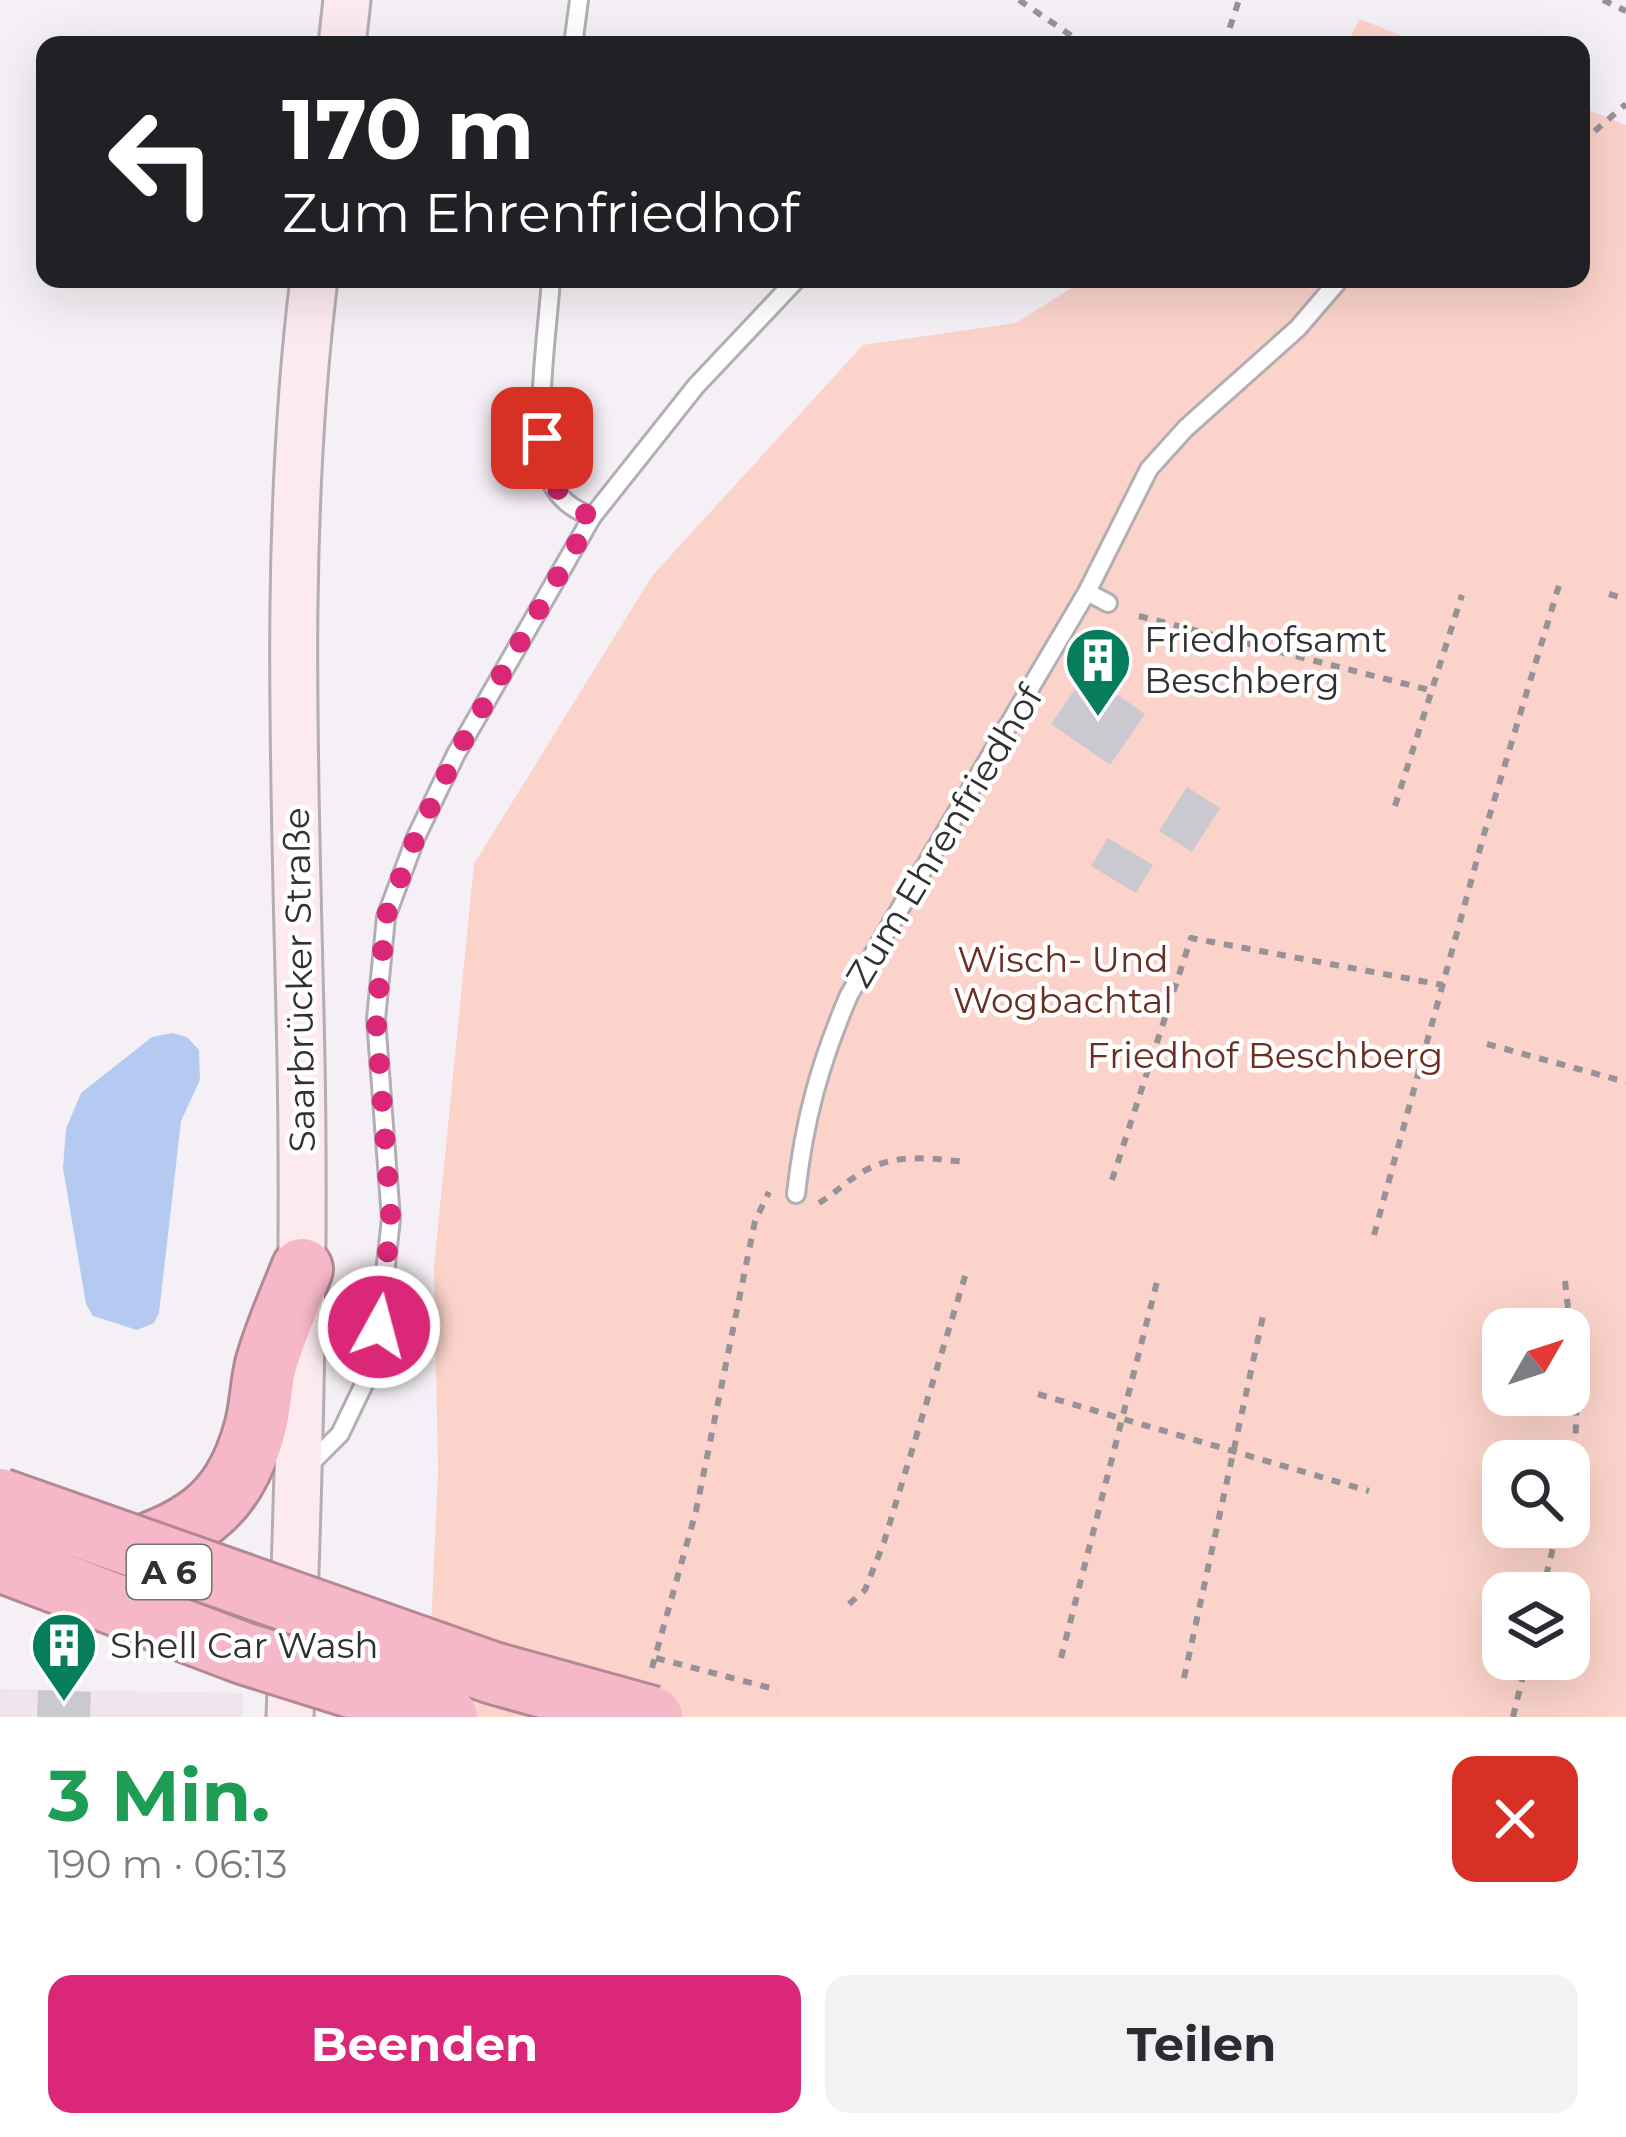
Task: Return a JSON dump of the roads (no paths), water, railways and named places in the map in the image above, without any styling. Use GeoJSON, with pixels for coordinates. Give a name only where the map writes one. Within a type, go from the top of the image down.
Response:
{"type":"FeatureCollection","features":[{"type":"Feature","properties":{"kind":"highway"},"geometry":{"type":"LineString","coordinates":[[119,1574],[222,1499],[235,1483],[256,1425],[266,1365],[302,1269]]}},
{"type":"Feature","properties":{"kind":"highway","name":"A 6"},"geometry":{"type":"LineString","coordinates":[[0,1499],[493,1673],[651,1697]]}},
{"type":"Feature","properties":{"kind":"highway","name":"A 6"},"geometry":{"type":"LineString","coordinates":[[16,1544],[119,1574],[292,1662]]}},
{"type":"Feature","properties":{"kind":"highway","name":"A 6"},"geometry":{"type":"LineString","coordinates":[[16,1544],[243,1653],[447,1717]]}},
{"type":"Feature","properties":{"kind":"main road"},"geometry":{"type":"LineString","coordinates":[[343,36],[347,0]]}},
{"type":"Feature","properties":{"kind":"main road","name":"Saarbrücker Straße"},"geometry":{"type":"LineString","coordinates":[[292,1662],[302,1269],[292,550],[299,396],[313,288]]}},
{"type":"Feature","properties":{"kind":"lane"},"geometry":{"type":"LineString","coordinates":[[574,36],[579,0]]}},
{"type":"Feature","properties":{"kind":"lane"},"geometry":{"type":"LineString","coordinates":[[550,288],[542,438],[549,479],[569,507],[592,517]]}},
{"type":"Feature","properties":{"kind":"lane"},"geometry":{"type":"LineString","coordinates":[[297,1478],[340,1434],[366,1380],[379,1327],[391,1220],[376,1019],[386,916],[416,837],[456,754],[592,517],[696,386],[789,288]]}},
{"type":"Feature","properties":{"kind":"lane","name":"Zum Ehrenfriedhof"},"geometry":{"type":"LineString","coordinates":[[796,1194],[803,1132],[821,1061],[849,995],[1088,592],[1137,489],[1166,448],[1298,328],[1332,288]]}},
{"type":"Feature","properties":{"kind":"lane"},"geometry":{"type":"LineString","coordinates":[[1088,592],[1108,602]]}},
{"type":"Feature","properties":{"kind":"water"},"geometry":{"type":"Polygon","coordinates":[[[172,1033],[187,1037],[199,1050],[200,1080],[181,1121],[159,1313],[154,1323],[137,1330],[93,1316],[86,1304],[63,1168],[66,1129],[81,1093],[152,1037],[172,1033]]]}},
{"type":"Feature","properties":{"kind":"place","name":"Friedhofsamt Beschberg"},"geometry":{"type":"Point","coordinates":[1098,719]}},
{"type":"Feature","properties":{"kind":"place","name":"Shell Car Wash"},"geometry":{"type":"Point","coordinates":[64,1704]}},
{"type":"Feature","properties":{"kind":"park label","name":"Wisch- Und Wogbachtal"},"geometry":{"type":"Point","coordinates":[1063,980]}},
{"type":"Feature","properties":{"kind":"park label","name":"Friedhof Beschberg"},"geometry":{"type":"Point","coordinates":[1265,1055]}}]}
